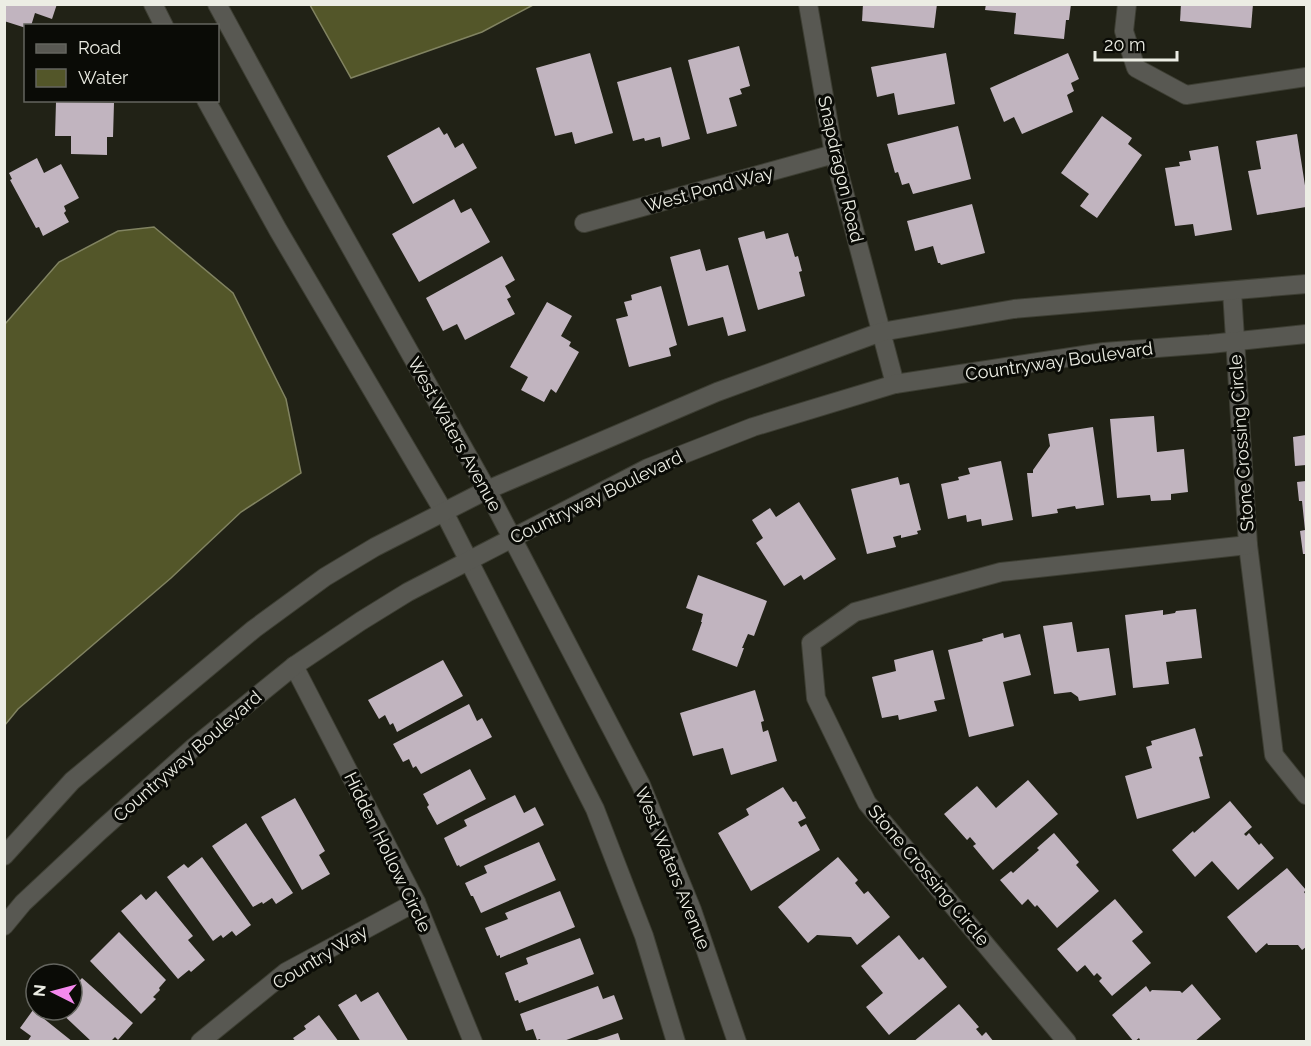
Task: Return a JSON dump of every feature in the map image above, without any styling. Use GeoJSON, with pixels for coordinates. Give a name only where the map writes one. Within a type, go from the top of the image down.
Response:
{"type":"FeatureCollection","features":[{"type":"Feature","properties":{"kind":"street"},"geometry":{"type":"LineString","coordinates":[[153,4],[163,24]]}},
{"type":"Feature","properties":{"kind":"street","name":"West Waters Avenue"},"geometry":{"type":"LineString","coordinates":[[217,4],[487,490],[641,785],[692,910],[737,1041]]}},
{"type":"Feature","properties":{"kind":"street","name":"Snapdragon Road"},"geometry":{"type":"LineString","coordinates":[[808,4],[834,154],[895,384]]}},
{"type":"Feature","properties":{"kind":"street"},"geometry":{"type":"LineString","coordinates":[[1127,4],[1124,31],[1136,68],[1186,95],[1306,77]]}},
{"type":"Feature","properties":{"kind":"street"},"geometry":{"type":"LineString","coordinates":[[207,102],[278,230],[444,512],[595,809],[644,936],[676,1041]]}},
{"type":"Feature","properties":{"kind":"street","name":"West Pond Way"},"geometry":{"type":"LineString","coordinates":[[584,223],[834,154]]}},
{"type":"Feature","properties":{"kind":"street"},"geometry":{"type":"LineString","coordinates":[[4,856],[72,781],[254,629],[325,577],[375,548],[487,490],[717,392],[882,332],[1014,309],[1306,284]]}},
{"type":"Feature","properties":{"kind":"street","name":"Stone Crossing Circle"},"geometry":{"type":"LineString","coordinates":[[1232,291],[1248,545],[1274,755],[1306,795]]}},
{"type":"Feature","properties":{"kind":"street","name":"Countryway Boulevard"},"geometry":{"type":"LineString","coordinates":[[4,926],[23,903],[194,747],[294,666],[389,603],[648,468],[753,427],[895,384],[1104,352],[1306,334]]}},
{"type":"Feature","properties":{"kind":"street","name":"Stone Crossing Circle"},"geometry":{"type":"LineString","coordinates":[[1067,1041],[867,802],[816,698],[811,643],[855,612],[1001,572],[1248,545]]}},
{"type":"Feature","properties":{"kind":"street","name":"Hidden Hollow Circle"},"geometry":{"type":"LineString","coordinates":[[294,666],[416,902],[473,1041]]}},
{"type":"Feature","properties":{"kind":"street","name":"Country Way"},"geometry":{"type":"LineString","coordinates":[[200,1041],[286,972],[416,902]]}},
{"type":"Feature","properties":{"kind":"water"},"geometry":{"type":"Polygon","coordinates":[[[310,5],[533,5],[482,32],[351,78],[310,5]]]}},
{"type":"Feature","properties":{"kind":"water"},"geometry":{"type":"Polygon","coordinates":[[[154,227],[233,293],[286,399],[301,473],[241,512],[171,578],[18,709],[5,725],[5,324],[59,262],[118,231],[154,227]]]}},
{"type":"Feature","properties":{"kind":"building"},"geometry":{"type":"Polygon","coordinates":[[[4,4],[57,4],[52,19],[35,13],[32,24],[24,24],[24,27],[4,21],[4,4]]]}},
{"type":"Feature","properties":{"kind":"building"},"geometry":{"type":"Polygon","coordinates":[[[863,4],[937,4],[934,28],[862,21],[863,4]]]}},
{"type":"Feature","properties":{"kind":"building"},"geometry":{"type":"Polygon","coordinates":[[[986,4],[1071,4],[1064,39],[1014,34],[1016,13],[985,10],[986,4]]]}},
{"type":"Feature","properties":{"kind":"building"},"geometry":{"type":"Polygon","coordinates":[[[1181,4],[1253,4],[1251,28],[1180,21],[1181,4]]]}},
{"type":"Feature","properties":{"kind":"building"},"geometry":{"type":"Polygon","coordinates":[[[739,46],[750,86],[740,89],[742,94],[729,98],[737,126],[707,134],[688,60],[739,46]]]}},
{"type":"Feature","properties":{"kind":"building"},"geometry":{"type":"Polygon","coordinates":[[[590,53],[613,133],[575,144],[572,132],[555,136],[536,68],[590,53]]]}},
{"type":"Feature","properties":{"kind":"building"},"geometry":{"type":"Polygon","coordinates":[[[946,53],[955,104],[898,115],[894,93],[877,97],[871,67],[946,53]]]}},
{"type":"Feature","properties":{"kind":"building"},"geometry":{"type":"Polygon","coordinates":[[[1068,53],[1079,79],[1071,83],[1074,91],[1067,95],[1073,112],[1022,134],[1014,117],[1004,122],[990,88],[1068,53]]]}},
{"type":"Feature","properties":{"kind":"building"},"geometry":{"type":"Polygon","coordinates":[[[671,67],[690,139],[662,147],[660,137],[633,141],[617,82],[671,67]]]}},
{"type":"Feature","properties":{"kind":"building"},"geometry":{"type":"Polygon","coordinates":[[[56,102],[114,103],[113,137],[107,137],[107,155],[71,154],[71,136],[55,136],[56,102]]]}},
{"type":"Feature","properties":{"kind":"building"},"geometry":{"type":"Polygon","coordinates":[[[1102,116],[1132,138],[1128,144],[1142,155],[1097,218],[1080,206],[1089,194],[1061,173],[1102,116]]]}},
{"type":"Feature","properties":{"kind":"building"},"geometry":{"type":"Polygon","coordinates":[[[958,126],[971,179],[913,194],[909,183],[902,185],[898,172],[895,173],[887,144],[958,126]]]}},
{"type":"Feature","properties":{"kind":"building"},"geometry":{"type":"Polygon","coordinates":[[[439,127],[444,135],[447,133],[455,148],[463,143],[477,168],[413,204],[387,156],[439,127]]]}},
{"type":"Feature","properties":{"kind":"building"},"geometry":{"type":"Polygon","coordinates":[[[1297,134],[1306,192],[1306,207],[1257,215],[1248,171],[1261,169],[1256,141],[1297,134]]]}},
{"type":"Feature","properties":{"kind":"building"},"geometry":{"type":"Polygon","coordinates":[[[1218,146],[1232,230],[1195,236],[1193,224],[1175,226],[1165,168],[1180,166],[1179,162],[1191,160],[1189,151],[1218,146]]]}},
{"type":"Feature","properties":{"kind":"building"},"geometry":{"type":"Polygon","coordinates":[[[37,158],[44,173],[61,164],[79,198],[64,206],[66,211],[64,213],[69,222],[43,236],[39,227],[36,228],[10,180],[12,179],[9,173],[37,158]]]}},
{"type":"Feature","properties":{"kind":"building"},"geometry":{"type":"Polygon","coordinates":[[[454,199],[461,213],[471,208],[490,242],[419,282],[392,234],[454,199]]]}},
{"type":"Feature","properties":{"kind":"building"},"geometry":{"type":"Polygon","coordinates":[[[972,204],[985,253],[941,265],[938,263],[933,246],[915,251],[907,221],[972,204]]]}},
{"type":"Feature","properties":{"kind":"building"},"geometry":{"type":"Polygon","coordinates":[[[764,231],[766,239],[788,233],[795,257],[798,256],[805,296],[758,310],[738,238],[764,231]]]}},
{"type":"Feature","properties":{"kind":"building"},"geometry":{"type":"Polygon","coordinates":[[[700,249],[706,271],[728,265],[746,331],[728,336],[723,317],[688,326],[670,257],[700,249]]]}},
{"type":"Feature","properties":{"kind":"building"},"geometry":{"type":"Polygon","coordinates":[[[502,256],[515,280],[505,286],[511,297],[507,299],[515,314],[465,340],[457,324],[443,331],[426,298],[502,256]]]}},
{"type":"Feature","properties":{"kind":"building"},"geometry":{"type":"Polygon","coordinates":[[[661,286],[677,345],[669,348],[671,356],[629,367],[616,319],[628,316],[624,302],[632,300],[631,295],[661,286]]]}},
{"type":"Feature","properties":{"kind":"building"},"geometry":{"type":"Polygon","coordinates":[[[547,302],[572,316],[561,336],[571,342],[569,346],[579,352],[556,393],[551,389],[544,402],[521,390],[528,377],[510,367],[547,302]]]}},
{"type":"Feature","properties":{"kind":"building"},"geometry":{"type":"Polygon","coordinates":[[[1154,416],[1157,452],[1184,449],[1188,492],[1171,494],[1171,500],[1151,501],[1150,495],[1117,498],[1110,419],[1154,416]]]}},
{"type":"Feature","properties":{"kind":"building"},"geometry":{"type":"Polygon","coordinates":[[[1093,427],[1104,505],[1057,509],[1058,513],[1032,517],[1027,473],[1033,473],[1050,446],[1048,434],[1093,427]]]}},
{"type":"Feature","properties":{"kind":"building"},"geometry":{"type":"Polygon","coordinates":[[[1306,435],[1306,465],[1295,466],[1293,437],[1306,435]]]}},
{"type":"Feature","properties":{"kind":"building"},"geometry":{"type":"Polygon","coordinates":[[[1001,461],[1013,520],[982,526],[981,519],[967,522],[966,515],[948,519],[941,484],[959,480],[958,477],[970,474],[968,468],[1001,461]]]}},
{"type":"Feature","properties":{"kind":"building"},"geometry":{"type":"Polygon","coordinates":[[[898,477],[900,485],[909,483],[921,530],[917,531],[918,534],[901,538],[901,535],[893,537],[896,547],[867,554],[851,489],[898,477]]]}},
{"type":"Feature","properties":{"kind":"building"},"geometry":{"type":"Polygon","coordinates":[[[1306,481],[1306,554],[1303,554],[1300,531],[1305,530],[1302,501],[1299,501],[1297,482],[1306,481]]]}},
{"type":"Feature","properties":{"kind":"building"},"geometry":{"type":"Polygon","coordinates":[[[799,502],[836,559],[804,580],[801,575],[784,586],[756,543],[763,538],[752,520],[770,508],[776,517],[799,502]]]}},
{"type":"Feature","properties":{"kind":"building"},"geometry":{"type":"Polygon","coordinates":[[[698,575],[767,601],[754,636],[748,634],[737,667],[692,650],[703,614],[686,608],[698,575]]]}},
{"type":"Feature","properties":{"kind":"building"},"geometry":{"type":"Polygon","coordinates":[[[1196,609],[1202,658],[1166,662],[1169,684],[1133,688],[1125,615],[1163,610],[1163,615],[1196,609]]]}},
{"type":"Feature","properties":{"kind":"building"},"geometry":{"type":"Polygon","coordinates":[[[1072,622],[1077,652],[1109,648],[1116,695],[1079,701],[1078,697],[1071,692],[1054,694],[1043,626],[1072,622]]]}},
{"type":"Feature","properties":{"kind":"building"},"geometry":{"type":"Polygon","coordinates":[[[1003,633],[1004,638],[1020,634],[1031,675],[1003,682],[1014,726],[969,737],[948,650],[1003,633]]]}},
{"type":"Feature","properties":{"kind":"building"},"geometry":{"type":"Polygon","coordinates":[[[933,650],[945,699],[934,701],[937,711],[899,720],[898,715],[882,718],[872,677],[896,671],[894,660],[933,650]]]}},
{"type":"Feature","properties":{"kind":"building"},"geometry":{"type":"Polygon","coordinates":[[[443,660],[463,696],[397,732],[393,723],[390,725],[385,715],[379,719],[368,700],[443,660]]]}},
{"type":"Feature","properties":{"kind":"building"},"geometry":{"type":"Polygon","coordinates":[[[755,690],[764,721],[761,722],[763,732],[768,730],[777,761],[731,775],[723,748],[693,756],[680,713],[755,690]]]}},
{"type":"Feature","properties":{"kind":"building"},"geometry":{"type":"Polygon","coordinates":[[[469,704],[477,721],[482,718],[492,737],[421,774],[416,766],[413,768],[409,759],[403,762],[393,744],[469,704]]]}},
{"type":"Feature","properties":{"kind":"building"},"geometry":{"type":"Polygon","coordinates":[[[1195,728],[1203,756],[1199,757],[1210,798],[1137,819],[1125,776],[1152,768],[1146,747],[1152,745],[1151,741],[1195,728]]]}},
{"type":"Feature","properties":{"kind":"building"},"geometry":{"type":"Polygon","coordinates":[[[470,769],[486,799],[437,825],[423,794],[470,769]]]}},
{"type":"Feature","properties":{"kind":"building"},"geometry":{"type":"Polygon","coordinates":[[[1028,780],[1058,814],[993,870],[973,846],[976,844],[970,837],[967,840],[944,814],[977,786],[996,808],[1028,780]]]}},
{"type":"Feature","properties":{"kind":"building"},"geometry":{"type":"Polygon","coordinates":[[[783,787],[793,802],[796,801],[806,818],[798,822],[801,827],[806,824],[820,850],[751,891],[718,833],[749,815],[746,809],[783,787]]]}},
{"type":"Feature","properties":{"kind":"building"},"geometry":{"type":"Polygon","coordinates":[[[515,795],[524,813],[535,807],[544,825],[460,867],[457,866],[444,838],[467,826],[464,820],[515,795]]]}},
{"type":"Feature","properties":{"kind":"building"},"geometry":{"type":"Polygon","coordinates":[[[295,798],[325,851],[319,855],[330,874],[302,890],[261,817],[295,798]]]}},
{"type":"Feature","properties":{"kind":"building"},"geometry":{"type":"Polygon","coordinates":[[[1230,801],[1252,827],[1244,834],[1246,836],[1249,833],[1274,858],[1238,890],[1212,861],[1195,877],[1172,850],[1230,801]]]}},
{"type":"Feature","properties":{"kind":"building"},"geometry":{"type":"Polygon","coordinates":[[[246,823],[293,893],[276,904],[272,898],[253,907],[212,846],[246,823]]]}},
{"type":"Feature","properties":{"kind":"building"},"geometry":{"type":"Polygon","coordinates":[[[1054,833],[1079,862],[1076,865],[1099,891],[1057,928],[1037,905],[1035,907],[1028,899],[1022,905],[1000,880],[1011,871],[1013,873],[1054,833]]]}},
{"type":"Feature","properties":{"kind":"building"},"geometry":{"type":"Polygon","coordinates":[[[539,842],[556,880],[481,913],[465,883],[487,873],[484,866],[539,842]]]}},
{"type":"Feature","properties":{"kind":"building"},"geometry":{"type":"Polygon","coordinates":[[[202,857],[251,925],[236,936],[232,931],[223,938],[221,935],[213,941],[167,877],[184,864],[188,868],[202,857]]]}},
{"type":"Feature","properties":{"kind":"building"},"geometry":{"type":"Polygon","coordinates":[[[838,857],[858,880],[855,883],[864,894],[868,891],[890,917],[857,945],[851,937],[817,935],[808,943],[778,907],[838,857]]]}},
{"type":"Feature","properties":{"kind":"building"},"geometry":{"type":"Polygon","coordinates":[[[1287,868],[1306,890],[1304,892],[1306,895],[1306,947],[1302,950],[1298,945],[1268,945],[1267,943],[1256,953],[1227,917],[1287,868]]]}},
{"type":"Feature","properties":{"kind":"building"},"geometry":{"type":"Polygon","coordinates":[[[156,891],[193,936],[188,940],[205,960],[178,979],[121,911],[141,894],[146,900],[156,891]]]}},
{"type":"Feature","properties":{"kind":"building"},"geometry":{"type":"Polygon","coordinates":[[[560,891],[575,927],[500,958],[500,955],[497,956],[485,928],[508,919],[505,913],[560,891]]]}},
{"type":"Feature","properties":{"kind":"building"},"geometry":{"type":"Polygon","coordinates":[[[1115,899],[1143,932],[1132,941],[1151,963],[1112,996],[1099,981],[1102,978],[1097,973],[1094,976],[1085,965],[1077,972],[1057,949],[1115,899]]]}},
{"type":"Feature","properties":{"kind":"building"},"geometry":{"type":"Polygon","coordinates":[[[119,932],[166,980],[153,997],[156,999],[141,1014],[90,961],[119,932]]]}},
{"type":"Feature","properties":{"kind":"building"},"geometry":{"type":"Polygon","coordinates":[[[899,935],[919,960],[923,957],[947,987],[889,1035],[866,1007],[883,993],[861,966],[899,935]]]}},
{"type":"Feature","properties":{"kind":"building"},"geometry":{"type":"Polygon","coordinates":[[[580,938],[594,974],[519,1003],[518,1000],[515,1001],[505,973],[528,964],[526,958],[580,938]]]}},
{"type":"Feature","properties":{"kind":"building"},"geometry":{"type":"Polygon","coordinates":[[[84,980],[133,1023],[118,1040],[115,1037],[110,1042],[92,1042],[71,1022],[84,1022],[84,980]]]}},
{"type":"Feature","properties":{"kind":"building"},"geometry":{"type":"Polygon","coordinates":[[[1192,984],[1221,1019],[1194,1042],[1141,1042],[1139,1038],[1134,1042],[1112,1015],[1146,986],[1150,992],[1152,990],[1182,993],[1192,984]]]}},
{"type":"Feature","properties":{"kind":"building"},"geometry":{"type":"Polygon","coordinates":[[[598,986],[603,999],[614,995],[623,1019],[561,1042],[541,1042],[540,1039],[537,1040],[533,1029],[526,1031],[520,1014],[598,986]]]}},
{"type":"Feature","properties":{"kind":"building"},"geometry":{"type":"Polygon","coordinates":[[[378,992],[409,1042],[361,1042],[338,1005],[356,994],[361,1002],[378,992]]]}},
{"type":"Feature","properties":{"kind":"building"},"geometry":{"type":"Polygon","coordinates":[[[959,1004],[979,1027],[976,1029],[982,1036],[986,1032],[994,1042],[913,1042],[959,1004]]]}},
{"type":"Feature","properties":{"kind":"building"},"geometry":{"type":"Polygon","coordinates":[[[319,1015],[339,1042],[296,1042],[293,1038],[306,1029],[304,1026],[319,1015]]]}},
{"type":"Feature","properties":{"kind":"building"},"geometry":{"type":"Polygon","coordinates":[[[24,1022],[48,1022],[73,1042],[27,1042],[31,1036],[20,1028],[24,1022]]]}},
{"type":"Feature","properties":{"kind":"building"},"geometry":{"type":"Polygon","coordinates":[[[618,1033],[621,1042],[594,1042],[594,1041],[618,1033]]]}}]}
